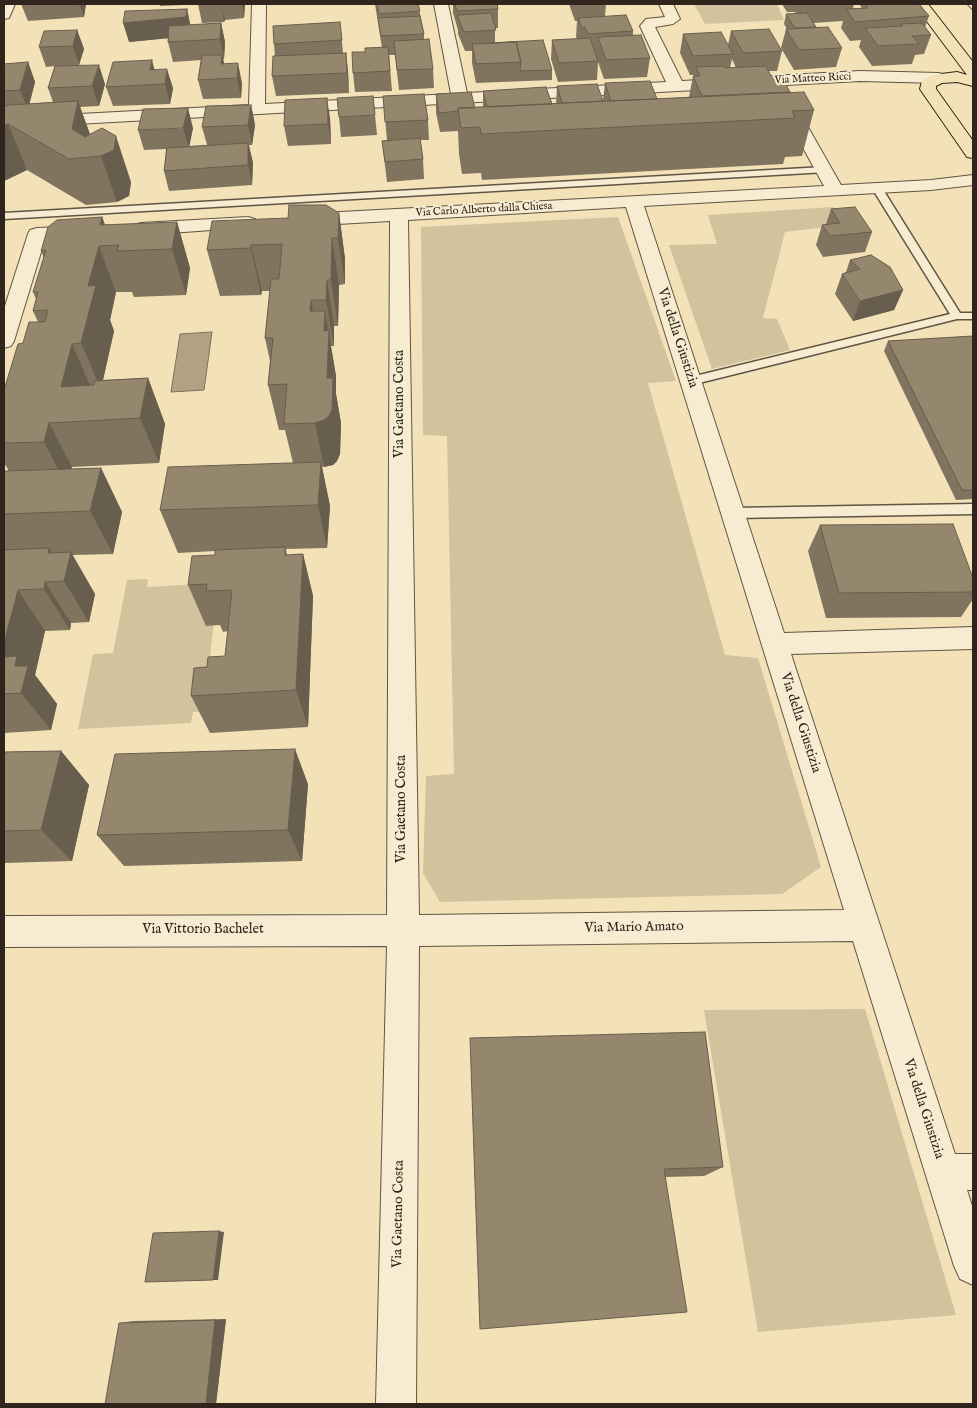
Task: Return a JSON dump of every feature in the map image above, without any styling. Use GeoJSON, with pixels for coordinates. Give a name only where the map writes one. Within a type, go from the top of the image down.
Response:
{"type":"FeatureCollection","features":[{"type":"Feature","properties":{"kind":"main road"},"geometry":{"type":"LineString","coordinates":[[921,4],[969,66]]}},
{"type":"Feature","properties":{"kind":"main road"},"geometry":{"type":"LineString","coordinates":[[957,77],[963,66],[969,66]]}},
{"type":"Feature","properties":{"kind":"main road"},"geometry":{"type":"LineString","coordinates":[[973,81],[957,77],[939,78],[928,84],[930,94],[973,153]]}},
{"type":"Feature","properties":{"kind":"street"},"geometry":{"type":"LineString","coordinates":[[4,15],[8,4]]}},
{"type":"Feature","properties":{"kind":"street"},"geometry":{"type":"LineString","coordinates":[[256,109],[258,4]]}},
{"type":"Feature","properties":{"kind":"street"},"geometry":{"type":"LineString","coordinates":[[441,4],[460,98]]}},
{"type":"Feature","properties":{"kind":"street"},"geometry":{"type":"LineString","coordinates":[[666,4],[673,18],[668,21],[649,23],[647,26],[676,86]]}},
{"type":"Feature","properties":{"kind":"street","name":"Via Matteo Ricci"},"geometry":{"type":"LineString","coordinates":[[4,123],[860,76],[939,78]]}},
{"type":"Feature","properties":{"kind":"street","name":"Via Matteo Ricci"},"geometry":{"type":"LineString","coordinates":[[860,76],[890,82],[930,94]]}},
{"type":"Feature","properties":{"kind":"street"},"geometry":{"type":"LineString","coordinates":[[774,81],[835,190]]}},
{"type":"Feature","properties":{"kind":"street","name":"Via Carlo Alberto dalla Chiesa"},"geometry":{"type":"LineString","coordinates":[[931,185],[964,171],[973,161]]}},
{"type":"Feature","properties":{"kind":"street","name":"Via Carlo Alberto dalla Chiesa"},"geometry":{"type":"LineString","coordinates":[[281,221],[398,204],[630,191],[835,190],[931,185],[973,180]]}},
{"type":"Feature","properties":{"kind":"street","name":"Via della Giustizia"},"geometry":{"type":"LineString","coordinates":[[630,191],[864,925],[958,1173],[973,1266]]}},
{"type":"Feature","properties":{"kind":"street","name":"Via Gaetano Costa"},"geometry":{"type":"LineString","coordinates":[[396,1404],[403,930],[398,204]]}},
{"type":"Feature","properties":{"kind":"street"},"geometry":{"type":"LineString","coordinates":[[125,230],[262,222]]}},
{"type":"Feature","properties":{"kind":"street"},"geometry":{"type":"LineString","coordinates":[[4,342],[37,234],[105,231]]}},
{"type":"Feature","properties":{"kind":"street"},"geometry":{"type":"LineString","coordinates":[[775,644],[973,638]]}},
{"type":"Feature","properties":{"kind":"street","name":"Via Mario Amato"},"geometry":{"type":"LineString","coordinates":[[403,930],[864,925]]}},
{"type":"Feature","properties":{"kind":"street","name":"Via Vittorio Bachelet"},"geometry":{"type":"LineString","coordinates":[[4,931],[403,930]]}},
{"type":"Feature","properties":{"kind":"lane","name":"Via Carlo Alberto dalla Chiesa"},"geometry":{"type":"LineString","coordinates":[[630,191],[824,170]]}},
{"type":"Feature","properties":{"kind":"lane"},"geometry":{"type":"LineString","coordinates":[[876,188],[957,316]]}},
{"type":"Feature","properties":{"kind":"lane","name":"Via Carlo Alberto dalla Chiesa"},"geometry":{"type":"LineString","coordinates":[[4,216],[398,204]]}},
{"type":"Feature","properties":{"kind":"lane"},"geometry":{"type":"LineString","coordinates":[[691,381],[957,316],[973,316]]}},
{"type":"Feature","properties":{"kind":"lane"},"geometry":{"type":"LineString","coordinates":[[733,513],[973,509]]}},
{"type":"Feature","properties":{"kind":"shaded area"},"geometry":{"type":"Polygon","coordinates":[[[694,4],[777,4],[784,20],[705,24],[694,4]]]}},
{"type":"Feature","properties":{"kind":"shaded area"},"geometry":{"type":"Polygon","coordinates":[[[833,207],[843,225],[785,232],[763,318],[777,319],[790,350],[712,369],[669,245],[717,244],[708,215],[833,207]]]}},
{"type":"Feature","properties":{"kind":"shaded area"},"geometry":{"type":"Polygon","coordinates":[[[618,217],[676,381],[648,383],[725,655],[758,658],[821,867],[782,894],[440,902],[423,873],[426,776],[454,774],[447,436],[423,435],[421,227],[618,217]]]}},
{"type":"Feature","properties":{"kind":"shaded area"},"geometry":{"type":"Polygon","coordinates":[[[212,332],[204,390],[171,392],[180,334],[212,332]]]}},
{"type":"Feature","properties":{"kind":"shaded area"},"geometry":{"type":"Polygon","coordinates":[[[148,579],[147,587],[218,583],[204,712],[193,712],[191,723],[78,729],[93,654],[113,653],[127,580],[148,579]]]}},
{"type":"Feature","properties":{"kind":"shaded area"},"geometry":{"type":"Polygon","coordinates":[[[865,1009],[956,1315],[758,1332],[704,1010],[865,1009]]]}},
{"type":"Feature","properties":{"kind":"building"},"geometry":{"type":"Polygon","coordinates":[[[377,4],[418,4],[420,11],[379,14],[377,4]]]}},
{"type":"Feature","properties":{"kind":"building"},"geometry":{"type":"Polygon","coordinates":[[[455,4],[497,4],[498,9],[457,11],[455,4]]]}},
{"type":"Feature","properties":{"kind":"building"},"geometry":{"type":"Polygon","coordinates":[[[919,4],[929,16],[855,22],[846,9],[868,8],[865,5],[919,4]]]}},
{"type":"Feature","properties":{"kind":"building"},"geometry":{"type":"Polygon","coordinates":[[[187,9],[186,17],[123,23],[125,11],[187,9]]]}},
{"type":"Feature","properties":{"kind":"building"},"geometry":{"type":"Polygon","coordinates":[[[491,13],[496,30],[464,32],[457,15],[491,13]]]}},
{"type":"Feature","properties":{"kind":"building"},"geometry":{"type":"Polygon","coordinates":[[[807,13],[816,27],[795,28],[786,14],[807,13]]]}},
{"type":"Feature","properties":{"kind":"building"},"geometry":{"type":"Polygon","coordinates":[[[626,15],[633,31],[588,34],[585,27],[582,28],[578,18],[626,15]]]}},
{"type":"Feature","properties":{"kind":"building"},"geometry":{"type":"Polygon","coordinates":[[[420,16],[424,34],[381,36],[378,18],[420,16]]]}},
{"type":"Feature","properties":{"kind":"building"},"geometry":{"type":"Polygon","coordinates":[[[340,22],[342,40],[274,44],[273,26],[340,22]]]}},
{"type":"Feature","properties":{"kind":"building"},"geometry":{"type":"Polygon","coordinates":[[[221,23],[220,39],[168,42],[169,26],[221,23]]]}},
{"type":"Feature","properties":{"kind":"building"},"geometry":{"type":"Polygon","coordinates":[[[922,23],[931,35],[912,36],[919,44],[878,46],[865,28],[903,26],[901,24],[922,23]]]}},
{"type":"Feature","properties":{"kind":"building"},"geometry":{"type":"Polygon","coordinates":[[[828,27],[842,48],[799,50],[786,29],[828,27]]]}},
{"type":"Feature","properties":{"kind":"building"},"geometry":{"type":"Polygon","coordinates":[[[769,29],[782,51],[743,53],[731,31],[769,29]]]}},
{"type":"Feature","properties":{"kind":"building"},"geometry":{"type":"Polygon","coordinates":[[[77,30],[73,46],[39,47],[44,31],[77,30]]]}},
{"type":"Feature","properties":{"kind":"building"},"geometry":{"type":"Polygon","coordinates":[[[721,32],[733,54],[693,56],[683,34],[721,32]]]}},
{"type":"Feature","properties":{"kind":"building"},"geometry":{"type":"Polygon","coordinates":[[[641,35],[650,58],[606,60],[598,37],[641,35]]]}},
{"type":"Feature","properties":{"kind":"building"},"geometry":{"type":"Polygon","coordinates":[[[590,38],[598,61],[559,63],[552,40],[590,38]]]}},
{"type":"Feature","properties":{"kind":"building"},"geometry":{"type":"Polygon","coordinates":[[[429,39],[433,69],[397,70],[394,41],[429,39]]]}},
{"type":"Feature","properties":{"kind":"building"},"geometry":{"type":"Polygon","coordinates":[[[543,40],[552,70],[520,71],[521,62],[516,42],[490,43],[543,40]]]}},
{"type":"Feature","properties":{"kind":"building"},"geometry":{"type":"Polygon","coordinates":[[[516,42],[521,62],[476,64],[472,44],[516,42]]]}},
{"type":"Feature","properties":{"kind":"building"},"geometry":{"type":"Polygon","coordinates":[[[388,47],[390,71],[353,73],[352,52],[365,52],[365,48],[388,47]]]}},
{"type":"Feature","properties":{"kind":"building"},"geometry":{"type":"Polygon","coordinates":[[[346,53],[347,73],[272,76],[273,56],[346,53]]]}},
{"type":"Feature","properties":{"kind":"building"},"geometry":{"type":"Polygon","coordinates":[[[202,55],[222,55],[221,64],[238,63],[237,78],[198,80],[202,55]]]}},
{"type":"Feature","properties":{"kind":"building"},"geometry":{"type":"Polygon","coordinates":[[[152,60],[150,70],[167,69],[165,84],[106,87],[113,62],[152,60]]]}},
{"type":"Feature","properties":{"kind":"building"},"geometry":{"type":"Polygon","coordinates":[[[28,62],[20,90],[4,91],[4,64],[28,62]]]}},
{"type":"Feature","properties":{"kind":"building"},"geometry":{"type":"Polygon","coordinates":[[[99,65],[92,86],[48,88],[55,66],[99,65]]]}},
{"type":"Feature","properties":{"kind":"building"},"geometry":{"type":"Polygon","coordinates":[[[724,66],[725,68],[766,66],[771,76],[781,76],[790,92],[702,96],[693,76],[700,76],[696,67],[724,66]]]}},
{"type":"Feature","properties":{"kind":"building"},"geometry":{"type":"Polygon","coordinates":[[[650,81],[657,99],[611,101],[605,83],[650,81]]]}},
{"type":"Feature","properties":{"kind":"building"},"geometry":{"type":"Polygon","coordinates":[[[597,84],[603,101],[562,103],[557,86],[597,84]]]}},
{"type":"Feature","properties":{"kind":"building"},"geometry":{"type":"Polygon","coordinates":[[[546,87],[552,104],[487,107],[483,91],[546,87]]]}},
{"type":"Feature","properties":{"kind":"building"},"geometry":{"type":"Polygon","coordinates":[[[471,92],[475,108],[458,108],[458,111],[439,113],[436,94],[471,92]]]}},
{"type":"Feature","properties":{"kind":"building"},"geometry":{"type":"Polygon","coordinates":[[[804,92],[814,110],[792,111],[795,118],[481,134],[480,127],[461,128],[458,108],[804,92]]]}},
{"type":"Feature","properties":{"kind":"building"},"geometry":{"type":"Polygon","coordinates":[[[424,94],[428,120],[385,122],[383,96],[424,94]]]}},
{"type":"Feature","properties":{"kind":"building"},"geometry":{"type":"Polygon","coordinates":[[[373,96],[375,115],[339,117],[337,98],[373,96]]]}},
{"type":"Feature","properties":{"kind":"building"},"geometry":{"type":"Polygon","coordinates":[[[327,98],[328,124],[284,126],[285,100],[327,98]]]}},
{"type":"Feature","properties":{"kind":"building"},"geometry":{"type":"Polygon","coordinates":[[[78,101],[72,129],[85,137],[102,128],[116,136],[114,150],[101,156],[69,159],[8,124],[4,126],[4,107],[9,105],[78,101]]]}},
{"type":"Feature","properties":{"kind":"building"},"geometry":{"type":"Polygon","coordinates":[[[251,105],[248,125],[202,127],[206,106],[251,105]]]}},
{"type":"Feature","properties":{"kind":"building"},"geometry":{"type":"Polygon","coordinates":[[[188,108],[183,128],[138,130],[143,109],[188,108]]]}},
{"type":"Feature","properties":{"kind":"building"},"geometry":{"type":"Polygon","coordinates":[[[420,138],[423,159],[385,162],[382,141],[420,138]]]}},
{"type":"Feature","properties":{"kind":"building"},"geometry":{"type":"Polygon","coordinates":[[[248,143],[248,165],[164,171],[167,148],[248,143]]]}},
{"type":"Feature","properties":{"kind":"building"},"geometry":{"type":"Polygon","coordinates":[[[289,205],[326,205],[339,213],[338,238],[332,238],[331,280],[327,280],[326,300],[311,300],[310,311],[325,311],[324,331],[329,330],[327,378],[333,378],[332,410],[324,420],[315,423],[284,424],[287,384],[268,385],[273,338],[265,338],[271,279],[279,279],[282,244],[251,245],[251,248],[207,250],[212,221],[288,218],[289,205]]]}},
{"type":"Feature","properties":{"kind":"building"},"geometry":{"type":"Polygon","coordinates":[[[855,207],[872,232],[830,236],[822,225],[840,223],[831,209],[855,207]]]}},
{"type":"Feature","properties":{"kind":"building"},"geometry":{"type":"Polygon","coordinates":[[[102,217],[100,225],[177,222],[172,249],[117,251],[119,245],[99,246],[88,286],[96,285],[81,343],[72,344],[61,387],[94,385],[95,381],[148,378],[140,418],[49,423],[44,442],[4,442],[4,390],[18,344],[23,343],[29,322],[45,322],[48,310],[33,311],[38,292],[33,292],[46,250],[41,251],[48,227],[57,220],[102,217]]]}},
{"type":"Feature","properties":{"kind":"building"},"geometry":{"type":"Polygon","coordinates":[[[871,255],[890,267],[903,290],[860,301],[842,274],[860,269],[850,260],[871,255]]]}},
{"type":"Feature","properties":{"kind":"building"},"geometry":{"type":"Polygon","coordinates":[[[973,336],[973,490],[962,490],[888,341],[973,336]]]}},
{"type":"Feature","properties":{"kind":"building"},"geometry":{"type":"Polygon","coordinates":[[[321,462],[318,505],[160,510],[168,467],[321,462]]]}},
{"type":"Feature","properties":{"kind":"building"},"geometry":{"type":"Polygon","coordinates":[[[101,468],[90,511],[4,514],[4,471],[101,468]]]}},
{"type":"Feature","properties":{"kind":"building"},"geometry":{"type":"Polygon","coordinates":[[[953,524],[973,578],[973,592],[839,593],[820,525],[953,524]]]}},
{"type":"Feature","properties":{"kind":"building"},"geometry":{"type":"Polygon","coordinates":[[[285,547],[285,555],[303,554],[296,690],[191,696],[194,668],[207,667],[208,657],[225,656],[232,590],[206,591],[207,584],[188,585],[192,556],[215,555],[215,550],[285,547]]]}},
{"type":"Feature","properties":{"kind":"building"},"geometry":{"type":"Polygon","coordinates":[[[49,548],[48,553],[71,552],[64,581],[45,582],[44,589],[18,590],[4,643],[4,550],[49,548]]]}},
{"type":"Feature","properties":{"kind":"building"},"geometry":{"type":"Polygon","coordinates":[[[17,656],[15,666],[28,666],[21,693],[4,694],[4,657],[17,656]]]}},
{"type":"Feature","properties":{"kind":"building"},"geometry":{"type":"Polygon","coordinates":[[[295,749],[288,830],[97,835],[115,754],[295,749]]]}},
{"type":"Feature","properties":{"kind":"building"},"geometry":{"type":"Polygon","coordinates":[[[61,751],[41,830],[4,831],[4,752],[61,751]]]}},
{"type":"Feature","properties":{"kind":"building"},"geometry":{"type":"Polygon","coordinates":[[[705,1032],[723,1167],[664,1169],[687,1312],[480,1329],[470,1038],[705,1032]]]}},
{"type":"Feature","properties":{"kind":"building"},"geometry":{"type":"Polygon","coordinates":[[[219,1231],[213,1280],[145,1282],[153,1233],[219,1231]]]}},
{"type":"Feature","properties":{"kind":"building"},"geometry":{"type":"Polygon","coordinates":[[[215,1320],[206,1404],[105,1404],[119,1323],[215,1320]]]}},
{"type":"Feature","properties":{"kind":"railway"},"geometry":{"type":"LineString","coordinates":[[969,4],[973,8]]}}]}
